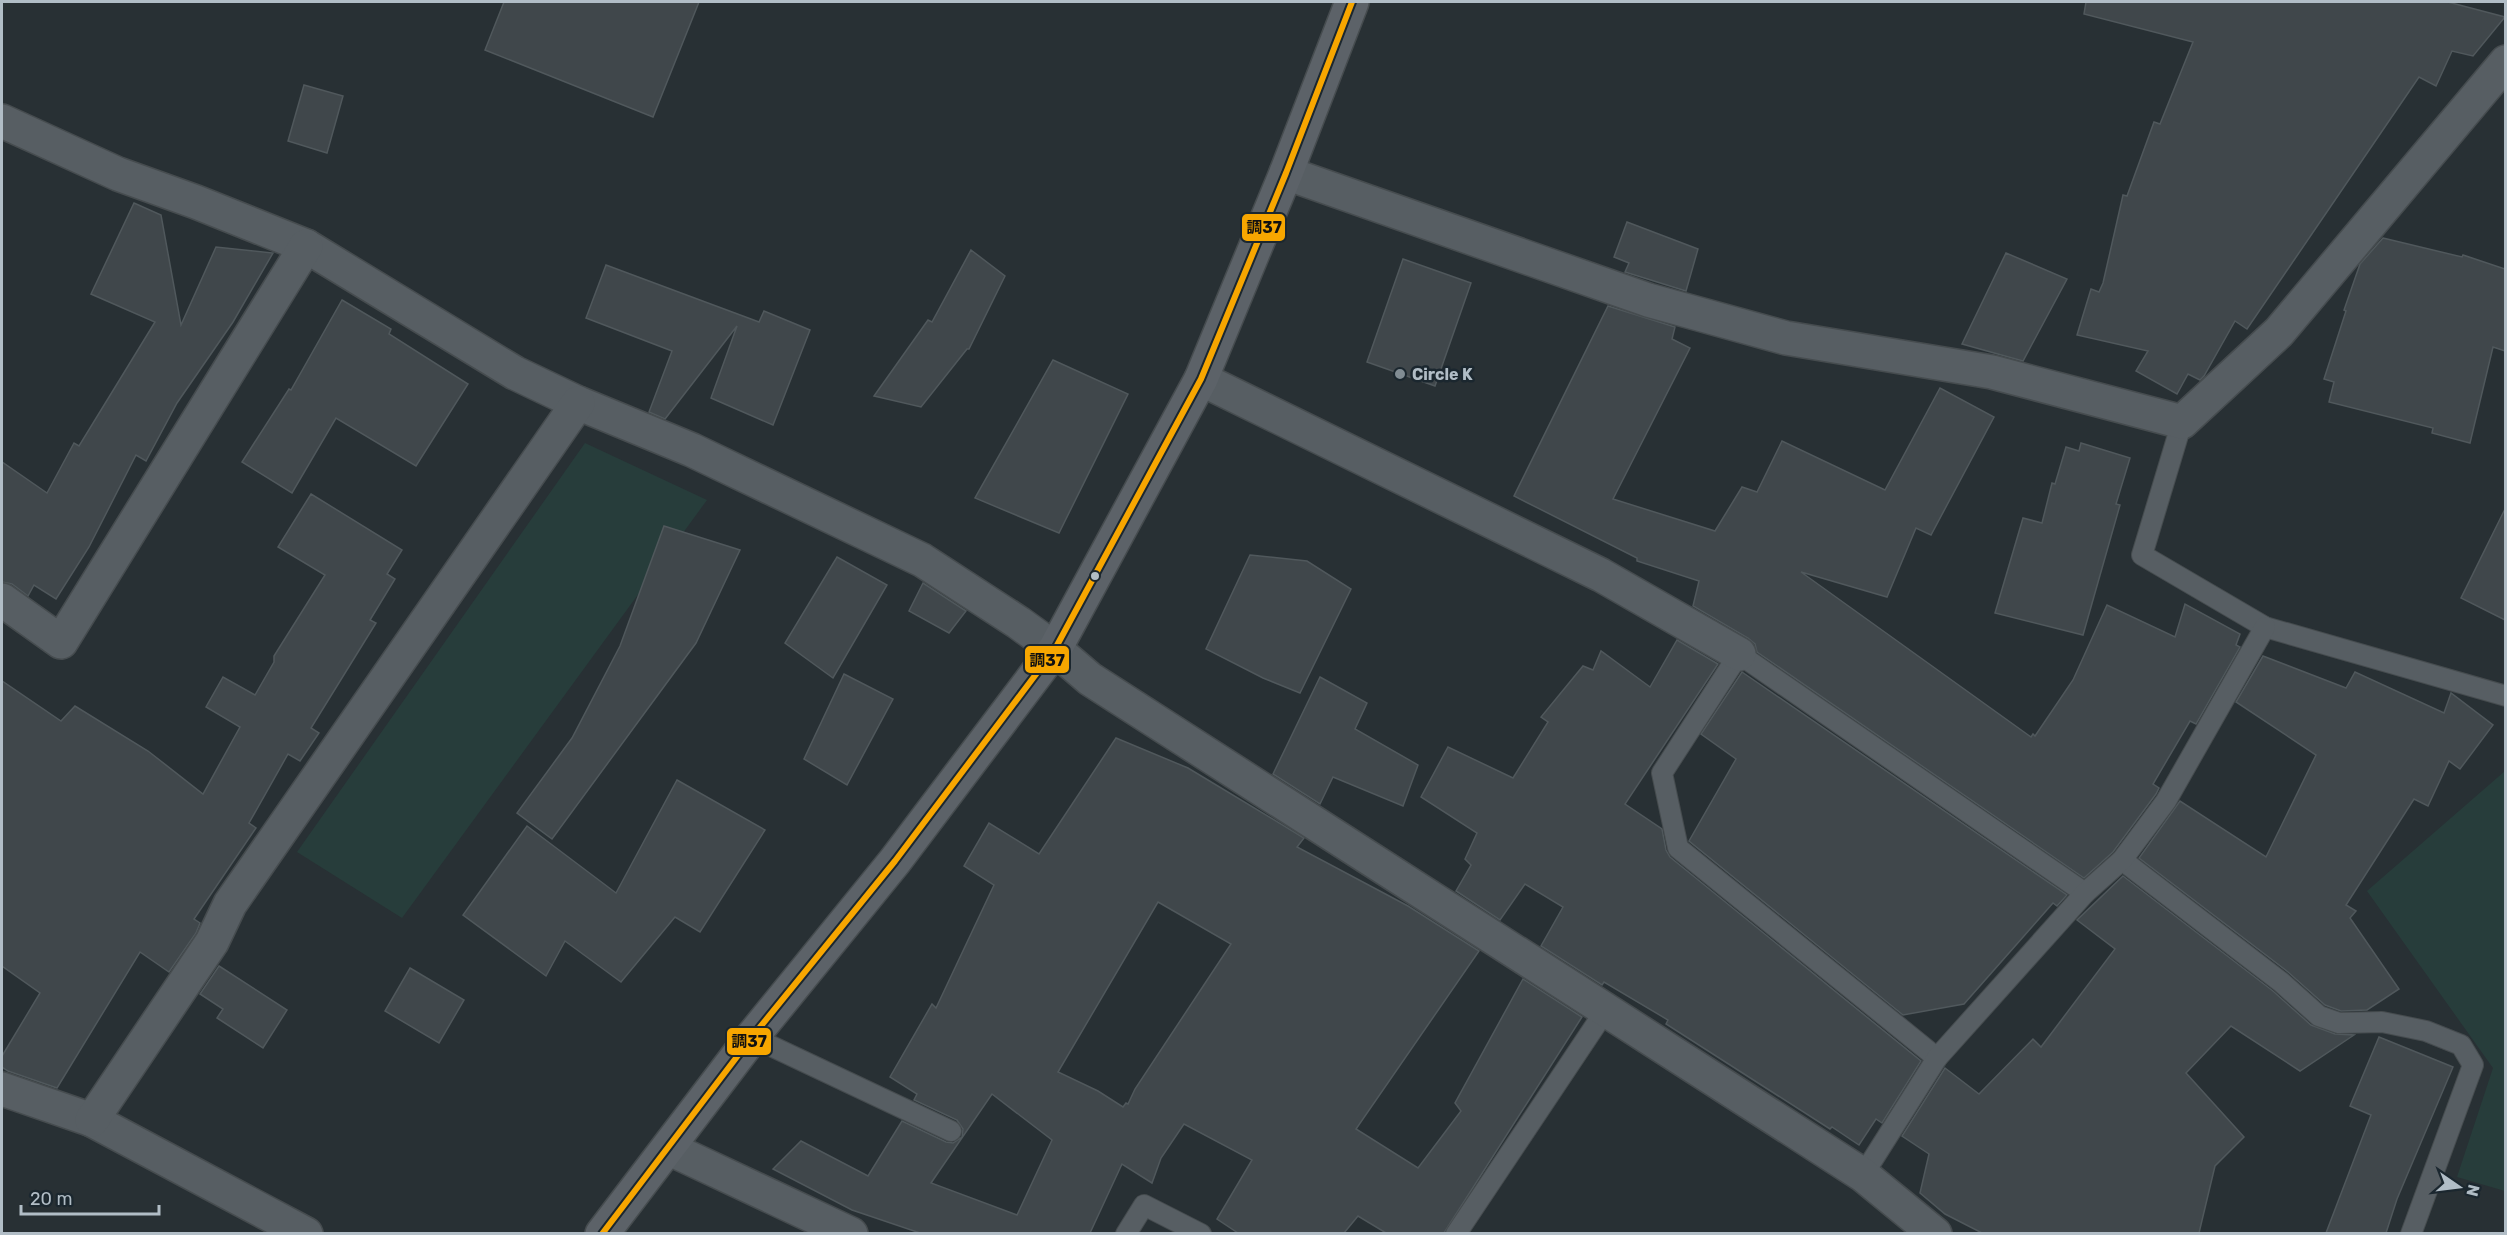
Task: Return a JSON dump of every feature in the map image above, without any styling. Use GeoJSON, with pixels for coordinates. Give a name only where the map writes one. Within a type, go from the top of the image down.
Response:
{"type":"FeatureCollection","features":[{"type":"Feature","properties":{"kind":"street"},"geometry":{"type":"LineString","coordinates":[[602,1233],[752,1037],[895,861],[1055,649],[1201,379],[1286,173],[1352,2]]}},
{"type":"Feature","properties":{"kind":"street"},"geometry":{"type":"LineString","coordinates":[[1286,173],[1648,300],[1786,338],[1992,372],[2182,422],[2279,332],[2505,62]]}},
{"type":"Feature","properties":{"kind":"street"},"geometry":{"type":"LineString","coordinates":[[2,121],[118,174],[306,246],[515,373],[578,403],[692,450],[922,560],[1019,622],[1089,679],[1336,839],[1607,1008],[1863,1175],[1935,1233]]}},
{"type":"Feature","properties":{"kind":"street"},"geometry":{"type":"LineString","coordinates":[[2,600],[61,642],[306,246]]}},
{"type":"Feature","properties":{"kind":"street"},"geometry":{"type":"LineString","coordinates":[[1201,379],[1601,575],[1739,654]]}},
{"type":"Feature","properties":{"kind":"street"},"geometry":{"type":"LineString","coordinates":[[92,1120],[212,942],[230,904],[578,403]]}},
{"type":"Feature","properties":{"kind":"street"},"geometry":{"type":"LineString","coordinates":[[2,1089],[92,1120],[306,1233]]}},
{"type":"Feature","properties":{"kind":"street"},"geometry":{"type":"LineString","coordinates":[[668,1148],[851,1233]]}},
{"type":"Feature","properties":{"kind":"lane"},"geometry":{"type":"LineString","coordinates":[[2182,422],[2142,555],[2265,627],[2505,696]]}},
{"type":"Feature","properties":{"kind":"lane"},"geometry":{"type":"LineString","coordinates":[[1863,1175],[1937,1058],[2085,893],[2122,860],[2166,801],[2265,627]]}},
{"type":"Feature","properties":{"kind":"lane"},"geometry":{"type":"LineString","coordinates":[[1937,1058],[1678,848],[1662,773],[1739,654],[2085,893]]}},
{"type":"Feature","properties":{"kind":"lane"},"geometry":{"type":"LineString","coordinates":[[2122,860],[2281,982],[2319,1017],[2338,1023],[2382,1022],[2426,1031],[2461,1045],[2473,1065],[2410,1233]]}},
{"type":"Feature","properties":{"kind":"lane"},"geometry":{"type":"LineString","coordinates":[[1456,1233],[1607,1008]]}},
{"type":"Feature","properties":{"kind":"lane"},"geometry":{"type":"LineString","coordinates":[[752,1037],[951,1131]]}},
{"type":"Feature","properties":{"kind":"lane"},"geometry":{"type":"LineString","coordinates":[[1126,1233],[1144,1205],[1201,1233]]}},
{"type":"Feature","properties":{"kind":"green space"},"geometry":{"type":"Polygon","coordinates":[[[585,443],[707,500],[402,918],[297,852],[585,443]]]}},
{"type":"Feature","properties":{"kind":"green space"},"geometry":{"type":"Polygon","coordinates":[[[2505,771],[2505,1191],[2457,1177],[2493,1068],[2367,891],[2505,771]]]}},
{"type":"Feature","properties":{"kind":"building"},"geometry":{"type":"Polygon","coordinates":[[[504,2],[699,2],[653,117],[485,50],[504,2]]]}},
{"type":"Feature","properties":{"kind":"building"},"geometry":{"type":"Polygon","coordinates":[[[2086,2],[2448,2],[2505,17],[2473,56],[2452,51],[2436,86],[2419,77],[2247,329],[2235,321],[2204,376],[2200,380],[2188,374],[2177,394],[2136,371],[2148,351],[2077,335],[2091,289],[2099,292],[2103,283],[2123,195],[2127,196],[2154,122],[2160,124],[2193,42],[2084,14],[2086,2]]]}},
{"type":"Feature","properties":{"kind":"building"},"geometry":{"type":"Polygon","coordinates":[[[304,85],[343,96],[327,153],[288,141],[304,85]]]}},
{"type":"Feature","properties":{"kind":"building"},"geometry":{"type":"Polygon","coordinates":[[[134,203],[161,215],[181,325],[216,247],[273,253],[233,322],[177,403],[146,461],[136,455],[89,547],[56,599],[34,585],[28,596],[12,584],[2,582],[2,462],[47,493],[74,443],[79,446],[155,322],[91,294],[134,203]]]}},
{"type":"Feature","properties":{"kind":"building"},"geometry":{"type":"Polygon","coordinates":[[[1627,222],[1698,249],[1686,291],[1625,272],[1629,263],[1614,257],[1627,222]]]}},
{"type":"Feature","properties":{"kind":"building"},"geometry":{"type":"Polygon","coordinates":[[[2383,238],[2462,257],[2463,255],[2505,269],[2505,351],[2493,347],[2470,443],[2432,433],[2433,428],[2329,402],[2334,382],[2324,379],[2346,311],[2344,310],[2360,264],[2383,238]]]}},
{"type":"Feature","properties":{"kind":"building"},"geometry":{"type":"Polygon","coordinates":[[[971,250],[1005,276],[969,349],[921,407],[874,396],[928,320],[932,322],[971,250]]]}},
{"type":"Feature","properties":{"kind":"building"},"geometry":{"type":"Polygon","coordinates":[[[2006,253],[2067,279],[2023,361],[1962,344],[2006,253]]]}},
{"type":"Feature","properties":{"kind":"building"},"geometry":{"type":"Polygon","coordinates":[[[1403,259],[1471,283],[1435,386],[1367,362],[1403,259]]]}},
{"type":"Feature","properties":{"kind":"building"},"geometry":{"type":"Polygon","coordinates":[[[606,265],[759,322],[764,311],[810,330],[773,425],[711,398],[737,326],[665,419],[649,412],[672,351],[586,318],[606,265]]]}},
{"type":"Feature","properties":{"kind":"building"},"geometry":{"type":"Polygon","coordinates":[[[342,300],[391,329],[389,334],[468,384],[416,466],[336,418],[292,493],[242,462],[289,389],[291,390],[342,300]]]}},
{"type":"Feature","properties":{"kind":"building"},"geometry":{"type":"Polygon","coordinates":[[[1608,306],[1675,327],[1672,339],[1690,348],[1613,499],[1715,531],[1742,487],[1757,492],[1782,441],[1885,490],[1940,388],[1994,417],[1931,535],[1916,528],[1887,597],[1801,572],[2031,737],[2033,734],[2035,736],[2073,680],[2107,605],[2175,637],[2185,604],[2240,634],[2236,645],[2240,647],[2196,724],[2190,721],[2153,784],[2159,788],[2156,794],[2113,852],[2084,878],[1757,652],[1755,644],[1748,638],[1693,606],[1699,581],[1637,561],[1637,558],[1514,496],[1608,306]]]}},
{"type":"Feature","properties":{"kind":"building"},"geometry":{"type":"Polygon","coordinates":[[[1053,360],[1128,394],[1059,533],[975,498],[1053,360]]]}},
{"type":"Feature","properties":{"kind":"building"},"geometry":{"type":"Polygon","coordinates":[[[2081,443],[2130,458],[2116,504],[2120,505],[2083,635],[1995,613],[2023,518],[2042,523],[2052,483],[2055,484],[2066,447],[2079,451],[2081,443]]]}},
{"type":"Feature","properties":{"kind":"building"},"geometry":{"type":"Polygon","coordinates":[[[311,494],[402,550],[387,574],[395,579],[370,620],[376,623],[311,728],[319,733],[300,761],[288,754],[249,823],[256,828],[194,919],[200,923],[196,933],[169,972],[140,952],[57,1088],[8,1071],[2,1067],[2,1056],[40,993],[2,966],[2,681],[61,721],[75,706],[148,751],[203,794],[240,727],[206,707],[223,677],[255,695],[274,662],[274,656],[325,575],[278,547],[311,494]]]}},
{"type":"Feature","properties":{"kind":"building"},"geometry":{"type":"Polygon","coordinates":[[[2505,509],[2505,620],[2461,598],[2505,509]]]}},
{"type":"Feature","properties":{"kind":"building"},"geometry":{"type":"Polygon","coordinates":[[[664,526],[740,550],[696,643],[552,839],[517,813],[572,738],[620,646],[664,526]]]}},
{"type":"Feature","properties":{"kind":"building"},"geometry":{"type":"Polygon","coordinates":[[[1250,555],[1307,561],[1351,589],[1300,693],[1263,678],[1206,649],[1250,555]]]}},
{"type":"Feature","properties":{"kind":"building"},"geometry":{"type":"Polygon","coordinates":[[[837,557],[887,585],[833,678],[785,643],[837,557]]]}},
{"type":"Feature","properties":{"kind":"building"},"geometry":{"type":"Polygon","coordinates":[[[923,583],[966,611],[949,633],[909,611],[923,583]]]}},
{"type":"Feature","properties":{"kind":"building"},"geometry":{"type":"Polygon","coordinates":[[[1677,640],[1718,664],[1625,804],[1662,829],[1666,850],[1670,857],[1921,1061],[1882,1123],[1876,1119],[1859,1145],[1832,1127],[1830,1129],[1666,1024],[1668,1020],[1604,982],[1602,985],[1541,946],[1563,907],[1525,884],[1500,920],[1456,891],[1471,865],[1465,859],[1477,833],[1421,797],[1448,747],[1513,778],[1548,722],[1541,717],[1583,666],[1593,670],[1601,651],[1650,687],[1677,640]]]}},
{"type":"Feature","properties":{"kind":"building"},"geometry":{"type":"Polygon","coordinates":[[[2263,656],[2346,688],[2355,672],[2444,713],[2451,693],[2493,725],[2460,769],[2449,761],[2428,806],[2414,799],[2346,905],[2356,911],[2350,918],[2399,989],[2367,1010],[2341,1011],[2325,1005],[2288,972],[2139,858],[2180,801],[2266,857],[2316,755],[2236,702],[2263,656]]]}},
{"type":"Feature","properties":{"kind":"building"},"geometry":{"type":"Polygon","coordinates":[[[1742,672],[2067,895],[2057,906],[2053,903],[1964,1004],[1903,1015],[1689,841],[1736,759],[1701,734],[1742,672]]]}},
{"type":"Feature","properties":{"kind":"building"},"geometry":{"type":"Polygon","coordinates":[[[844,674],[893,699],[847,785],[804,759],[844,674]]]}},
{"type":"Feature","properties":{"kind":"building"},"geometry":{"type":"Polygon","coordinates":[[[1320,677],[1367,703],[1355,729],[1418,765],[1403,806],[1333,777],[1320,804],[1273,774],[1320,677]]]}},
{"type":"Feature","properties":{"kind":"building"},"geometry":{"type":"Polygon","coordinates":[[[1116,738],[1188,768],[1304,838],[1297,847],[1408,906],[1479,951],[1356,1129],[1418,1168],[1461,1111],[1455,1103],[1523,979],[1582,1017],[1444,1233],[1386,1233],[1358,1216],[1344,1233],[1238,1233],[1217,1219],[1252,1160],[1184,1124],[1161,1158],[1152,1183],[1122,1164],[1090,1233],[920,1233],[852,1210],[773,1169],[801,1141],[868,1176],[902,1121],[946,1142],[953,1143],[962,1137],[963,1129],[957,1120],[914,1100],[917,1094],[890,1077],[932,1004],[936,1008],[994,885],[964,866],[989,823],[1039,854],[1116,738]],[[1158,902],[1058,1072],[1098,1091],[1123,1107],[1126,1103],[1128,1104],[1135,1089],[1231,944],[1158,902]],[[992,1094],[931,1183],[1017,1215],[1052,1140],[992,1094]]]}},
{"type":"Feature","properties":{"kind":"building"},"geometry":{"type":"Polygon","coordinates":[[[677,780],[765,830],[700,932],[675,917],[621,982],[565,941],[546,976],[463,915],[527,826],[616,893],[677,780]]]}},
{"type":"Feature","properties":{"kind":"building"},"geometry":{"type":"Polygon","coordinates":[[[2123,876],[2273,991],[2311,1025],[2335,1034],[2354,1035],[2300,1071],[2231,1026],[2186,1073],[2244,1137],[2215,1166],[2199,1233],[1982,1233],[1945,1214],[1920,1193],[1929,1154],[1902,1136],[1945,1068],[1979,1094],[2033,1039],[2041,1047],[2115,949],[2077,920],[2123,876]]]}},
{"type":"Feature","properties":{"kind":"building"},"geometry":{"type":"Polygon","coordinates":[[[219,966],[287,1010],[263,1048],[217,1018],[223,1009],[200,994],[219,966]]]}},
{"type":"Feature","properties":{"kind":"building"},"geometry":{"type":"Polygon","coordinates":[[[410,968],[464,1000],[439,1043],[385,1011],[410,968]]]}},
{"type":"Feature","properties":{"kind":"building"},"geometry":{"type":"Polygon","coordinates":[[[2379,1037],[2453,1067],[2397,1199],[2386,1233],[2326,1233],[2371,1115],[2350,1106],[2379,1037]]]}},
{"type":"Feature","properties":{"kind":"transit line","name":"調37"},"geometry":{"type":"LineString","coordinates":[[602,1234],[752,1037],[895,861],[1055,649],[1201,379],[1286,173],[1352,2]]}},
{"type":"Feature","properties":{"kind":"place","name":"Circle K"},"geometry":{"type":"Point","coordinates":[1400,374]}}]}
